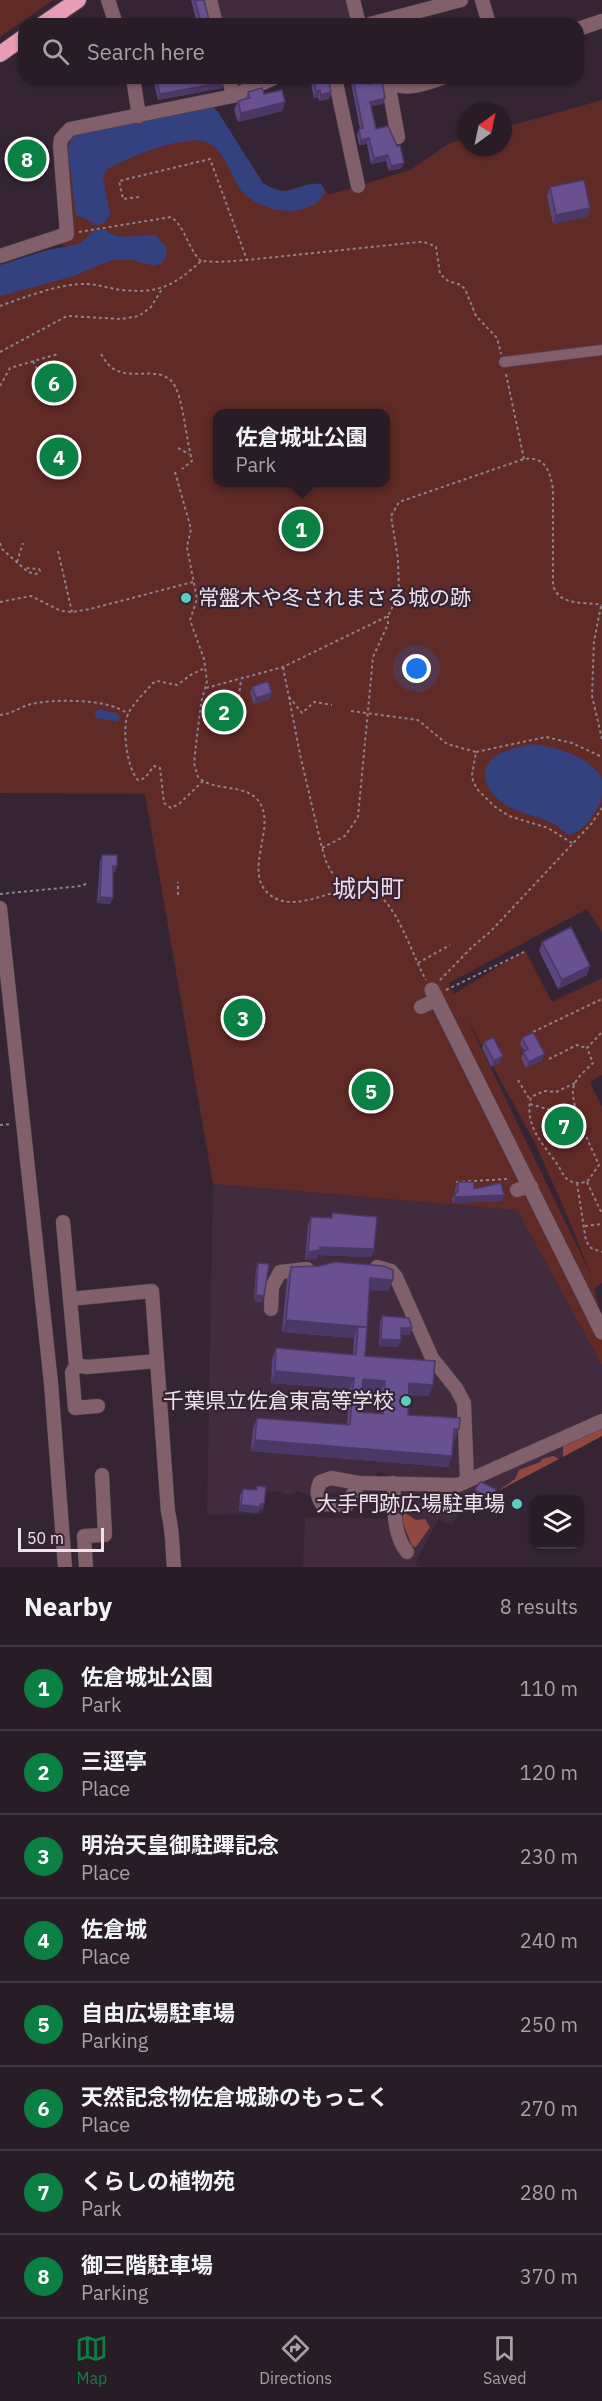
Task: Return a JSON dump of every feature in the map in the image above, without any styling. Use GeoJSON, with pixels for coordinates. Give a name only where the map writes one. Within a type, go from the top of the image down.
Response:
{"type":"FeatureCollection","features":[{"type":"Feature","properties":{"kind":"highway"},"geometry":{"type":"LineString","coordinates":[[52,18],[78,0]]}},
{"type":"Feature","properties":{"kind":"highway"},"geometry":{"type":"LineString","coordinates":[[0,54],[18,42]]}},
{"type":"Feature","properties":{"kind":"street"},"geometry":{"type":"LineString","coordinates":[[108,0],[114,18]]}},
{"type":"Feature","properties":{"kind":"street"},"geometry":{"type":"LineString","coordinates":[[210,0],[214,18]]}},
{"type":"Feature","properties":{"kind":"street"},"geometry":{"type":"LineString","coordinates":[[353,0],[358,18]]}},
{"type":"Feature","properties":{"kind":"street"},"geometry":{"type":"LineString","coordinates":[[386,18],[420,5],[461,0]]}},
{"type":"Feature","properties":{"kind":"street"},"geometry":{"type":"LineString","coordinates":[[482,0],[487,18]]}},
{"type":"Feature","properties":{"kind":"street"},"geometry":{"type":"LineString","coordinates":[[584,27],[602,21]]}},
{"type":"Feature","properties":{"kind":"street"},"geometry":{"type":"LineString","coordinates":[[134,84],[139,116]]}},
{"type":"Feature","properties":{"kind":"street"},"geometry":{"type":"LineString","coordinates":[[230,84],[233,96]]}},
{"type":"Feature","properties":{"kind":"street"},"geometry":{"type":"LineString","coordinates":[[0,256],[68,234],[61,139],[70,129],[233,96],[260,84]]}},
{"type":"Feature","properties":{"kind":"street"},"geometry":{"type":"LineString","coordinates":[[336,84],[358,186]]}},
{"type":"Feature","properties":{"kind":"street"},"geometry":{"type":"LineString","coordinates":[[387,84],[398,137]]}},
{"type":"Feature","properties":{"kind":"street"},"geometry":{"type":"LineString","coordinates":[[396,84],[415,87],[424,84]]}},
{"type":"Feature","properties":{"kind":"street"},"geometry":{"type":"LineString","coordinates":[[504,362],[602,350]]}},
{"type":"Feature","properties":{"kind":"street"},"geometry":{"type":"LineString","coordinates":[[0,908],[51,1383],[65,1567],[86,1565],[84,1536],[105,1534],[102,1475]]}},
{"type":"Feature","properties":{"kind":"street"},"geometry":{"type":"LineString","coordinates":[[421,1007],[434,995],[519,1188],[602,1332]]}},
{"type":"Feature","properties":{"kind":"street"},"geometry":{"type":"LineString","coordinates":[[63,1222],[76,1365],[72,1373],[75,1408],[98,1406]]}},
{"type":"Feature","properties":{"kind":"street"},"geometry":{"type":"LineString","coordinates":[[362,1265],[384,1269],[396,1277],[432,1358],[456,1388],[464,1403],[467,1480]]}},
{"type":"Feature","properties":{"kind":"street"},"geometry":{"type":"LineString","coordinates":[[271,1309],[272,1287],[280,1272],[325,1266]]}},
{"type":"Feature","properties":{"kind":"street"},"geometry":{"type":"LineString","coordinates":[[70,1299],[153,1291],[168,1512],[172,1527],[174,1567]]}},
{"type":"Feature","properties":{"kind":"street"},"geometry":{"type":"LineString","coordinates":[[76,1365],[87,1367],[157,1361]]}},
{"type":"Feature","properties":{"kind":"street"},"geometry":{"type":"LineString","coordinates":[[359,1483],[346,1505],[322,1504],[317,1496],[320,1482],[339,1473],[359,1483],[458,1485],[602,1421]]}},
{"type":"Feature","properties":{"kind":"street"},"geometry":{"type":"LineString","coordinates":[[393,1484],[396,1529],[401,1545],[407,1552]]}},
{"type":"Feature","properties":{"kind":"path"},"geometry":{"type":"LineString","coordinates":[[139,197],[123,199],[119,181],[210,159],[247,260]]}},
{"type":"Feature","properties":{"kind":"path"},"geometry":{"type":"LineString","coordinates":[[68,234],[171,217],[178,223],[190,249],[201,261]]}},
{"type":"Feature","properties":{"kind":"path"},"geometry":{"type":"LineString","coordinates":[[0,306],[50,290],[83,284],[123,290],[162,289],[182,279],[201,261],[247,260],[408,242],[432,244],[438,251],[440,274],[448,281],[461,285],[465,289],[476,316],[496,338],[504,362],[524,459]]}},
{"type":"Feature","properties":{"kind":"path"},"geometry":{"type":"LineString","coordinates":[[0,352],[67,316],[121,319],[139,316],[151,307],[162,289]]}},
{"type":"Feature","properties":{"kind":"path"},"geometry":{"type":"LineString","coordinates":[[0,386],[10,368],[58,354]]}},
{"type":"Feature","properties":{"kind":"path"},"geometry":{"type":"LineString","coordinates":[[101,354],[109,366],[121,373],[154,373],[165,378],[175,387],[192,460],[182,469]]}},
{"type":"Feature","properties":{"kind":"path"},"geometry":{"type":"LineString","coordinates":[[33,362],[47,390]]}},
{"type":"Feature","properties":{"kind":"path"},"geometry":{"type":"LineString","coordinates":[[178,448],[191,454]]}},
{"type":"Feature","properties":{"kind":"path"},"geometry":{"type":"LineString","coordinates":[[322,848],[345,836],[358,817],[373,657],[399,593],[398,559],[391,516],[399,502],[524,459],[538,459],[544,463],[551,475],[554,489],[553,585],[557,595],[566,601],[602,605],[594,642],[592,696],[602,739]]}},
{"type":"Feature","properties":{"kind":"path"},"geometry":{"type":"LineString","coordinates":[[175,472],[191,529],[187,547],[196,602],[190,620],[205,668],[206,688],[201,703],[194,764],[198,777],[203,782],[244,792],[259,801],[264,827],[260,851],[260,877],[268,893],[279,901],[291,902],[361,889],[379,895],[393,913],[434,995]]}},
{"type":"Feature","properties":{"kind":"path"},"geometry":{"type":"LineString","coordinates":[[0,543],[2,549],[25,568]]}},
{"type":"Feature","properties":{"kind":"path"},"geometry":{"type":"LineString","coordinates":[[17,562],[23,543]]}},
{"type":"Feature","properties":{"kind":"path"},"geometry":{"type":"LineString","coordinates":[[58,551],[72,612]]}},
{"type":"Feature","properties":{"kind":"path"},"geometry":{"type":"LineString","coordinates":[[0,602],[31,596],[61,611],[72,612],[193,582]]}},
{"type":"Feature","properties":{"kind":"path"},"geometry":{"type":"LineString","coordinates":[[206,688],[283,668],[388,616]]}},
{"type":"Feature","properties":{"kind":"path"},"geometry":{"type":"LineString","coordinates":[[203,782],[179,804],[171,808],[164,803],[161,771],[158,766],[154,766],[142,780],[135,778],[127,755],[128,714],[153,683],[157,681],[177,685],[205,668]]}},
{"type":"Feature","properties":{"kind":"path"},"geometry":{"type":"LineString","coordinates":[[283,668],[322,848],[327,864],[343,891]]}},
{"type":"Feature","properties":{"kind":"path"},"geometry":{"type":"LineString","coordinates":[[239,697],[241,679]]}},
{"type":"Feature","properties":{"kind":"path"},"geometry":{"type":"LineString","coordinates":[[288,696],[302,713],[314,702],[332,705]]}},
{"type":"Feature","properties":{"kind":"path"},"geometry":{"type":"LineString","coordinates":[[0,715],[14,713],[33,704],[76,702],[99,702],[114,705],[128,714]]}},
{"type":"Feature","properties":{"kind":"path"},"geometry":{"type":"LineString","coordinates":[[351,711],[418,720],[447,744],[476,752],[546,736],[572,743],[602,757]]}},
{"type":"Feature","properties":{"kind":"path"},"geometry":{"type":"LineString","coordinates":[[476,752],[473,781],[477,789],[494,806],[509,816],[548,828],[573,844]]}},
{"type":"Feature","properties":{"kind":"path"},"geometry":{"type":"LineString","coordinates":[[434,995],[449,970],[518,904],[592,823],[602,808]]}},
{"type":"Feature","properties":{"kind":"path"},"geometry":{"type":"LineString","coordinates":[[178,882],[178,895]]}},
{"type":"Feature","properties":{"kind":"path"},"geometry":{"type":"LineString","coordinates":[[0,894],[81,886],[88,883]]}},
{"type":"Feature","properties":{"kind":"path"},"geometry":{"type":"LineString","coordinates":[[417,964],[450,945]]}},
{"type":"Feature","properties":{"kind":"path"},"geometry":{"type":"LineString","coordinates":[[434,995],[524,952]]}},
{"type":"Feature","properties":{"kind":"path"},"geometry":{"type":"LineString","coordinates":[[533,1032],[602,999]]}},
{"type":"Feature","properties":{"kind":"path"},"geometry":{"type":"LineString","coordinates":[[587,1048],[602,1032]]}},
{"type":"Feature","properties":{"kind":"path"},"geometry":{"type":"LineString","coordinates":[[549,1059],[577,1045],[587,1048]]}},
{"type":"Feature","properties":{"kind":"path"},"geometry":{"type":"LineString","coordinates":[[575,1083],[573,1089],[575,1105],[598,1165],[586,1182],[577,1184],[563,1174],[535,1134],[529,1112],[531,1098],[544,1091],[556,1092],[575,1083],[593,1063],[587,1048]]}},
{"type":"Feature","properties":{"kind":"path"},"geometry":{"type":"LineString","coordinates":[[518,1080],[530,1102],[567,1113],[583,1125]]}},
{"type":"Feature","properties":{"kind":"path"},"geometry":{"type":"LineString","coordinates":[[567,1113],[575,1105]]}},
{"type":"Feature","properties":{"kind":"path"},"geometry":{"type":"LineString","coordinates":[[456,1182],[507,1179],[519,1188]]}},
{"type":"Feature","properties":{"kind":"path"},"geometry":{"type":"LineString","coordinates":[[586,1182],[602,1214]]}},
{"type":"Feature","properties":{"kind":"path"},"geometry":{"type":"LineString","coordinates":[[577,1184],[586,1241],[591,1248],[602,1252]]}},
{"type":"Feature","properties":{"kind":"path"},"geometry":{"type":"LineString","coordinates":[[585,1226],[602,1224]]}},
{"type":"Feature","properties":{"kind":"shaded area"},"geometry":{"type":"Polygon","coordinates":[[[0,0],[53,0],[27,18],[18,18],[18,24],[0,37],[0,0]]]}},
{"type":"Feature","properties":{"kind":"shaded area"},"geometry":{"type":"Polygon","coordinates":[[[214,0],[346,0],[351,18],[218,18],[214,0]]]}},
{"type":"Feature","properties":{"kind":"shaded area"},"geometry":{"type":"Polygon","coordinates":[[[602,100],[602,932],[587,909],[449,983],[454,994],[525,950],[552,1002],[602,978],[602,1075],[590,1082],[602,1107],[602,1283],[594,1289],[602,1318],[602,1366],[517,1210],[213,1184],[145,794],[0,793],[0,265],[64,247],[61,240],[74,236],[70,210],[66,139],[69,130],[213,107],[263,183],[286,191],[321,184],[329,195],[410,170],[450,143],[458,141],[458,156],[512,156],[512,125],[602,100]],[[466,1017],[591,1275],[536,1145],[466,1017]]]}},
{"type":"Feature","properties":{"kind":"shaded area","name":"千葉県立佐倉東高等学校"},"geometry":{"type":"Polygon","coordinates":[[[213,1184],[517,1210],[602,1366],[602,1436],[498,1491],[490,1503],[470,1494],[452,1525],[438,1519],[415,1564],[422,1567],[303,1567],[305,1517],[390,1519],[396,1479],[379,1472],[370,1479],[367,1485],[371,1496],[368,1497],[367,1490],[364,1488],[340,1500],[337,1493],[308,1496],[299,1491],[288,1495],[279,1491],[266,1493],[263,1514],[207,1515],[213,1184]]]}},
{"type":"Feature","properties":{"kind":"shaded area"},"geometry":{"type":"Polygon","coordinates":[[[602,1424],[602,1436],[563,1457],[563,1446],[577,1437],[581,1438],[602,1424]]]}},
{"type":"Feature","properties":{"kind":"shaded area"},"geometry":{"type":"Polygon","coordinates":[[[553,1456],[559,1459],[498,1491],[515,1479],[519,1470],[553,1456]]]}},
{"type":"Feature","properties":{"kind":"shaded area"},"geometry":{"type":"Polygon","coordinates":[[[405,1513],[416,1520],[425,1519],[430,1527],[416,1547],[412,1546],[401,1518],[405,1513]]]}},
{"type":"Feature","properties":{"kind":"water"},"geometry":{"type":"Polygon","coordinates":[[[203,107],[213,107],[218,112],[263,183],[286,191],[321,184],[325,192],[321,199],[308,208],[300,210],[284,211],[268,208],[246,196],[215,148],[209,143],[192,141],[166,145],[106,170],[103,177],[110,215],[103,224],[94,225],[76,215],[68,152],[69,143],[74,135],[203,107]]]}},
{"type":"Feature","properties":{"kind":"water"},"geometry":{"type":"Polygon","coordinates":[[[105,229],[109,233],[122,236],[156,235],[167,249],[165,259],[161,264],[154,266],[132,260],[112,260],[74,276],[0,296],[0,265],[48,250],[79,244],[95,230],[105,229]]]}},
{"type":"Feature","properties":{"kind":"water"},"geometry":{"type":"Polygon","coordinates":[[[99,709],[117,713],[120,717],[118,722],[96,718],[94,714],[99,709]]]}},
{"type":"Feature","properties":{"kind":"water"},"geometry":{"type":"Polygon","coordinates":[[[533,744],[552,747],[580,758],[589,763],[601,777],[602,795],[599,806],[588,822],[574,833],[569,835],[550,822],[511,808],[497,798],[488,786],[485,771],[494,757],[508,750],[533,744]]]}},
{"type":"Feature","properties":{"kind":"building"},"geometry":{"type":"Polygon","coordinates":[[[195,0],[204,0],[208,18],[200,18],[195,0]]]}},
{"type":"Feature","properties":{"kind":"building"},"geometry":{"type":"Polygon","coordinates":[[[158,84],[213,84],[160,94],[158,84]]]}},
{"type":"Feature","properties":{"kind":"building"},"geometry":{"type":"Polygon","coordinates":[[[314,84],[329,84],[331,92],[321,95],[320,90],[316,91],[314,84]]]}},
{"type":"Feature","properties":{"kind":"building"},"geometry":{"type":"Polygon","coordinates":[[[354,84],[383,84],[385,98],[370,102],[376,129],[388,126],[397,146],[400,145],[404,163],[391,166],[388,155],[374,158],[369,138],[361,140],[359,129],[363,128],[354,84]]]}},
{"type":"Feature","properties":{"kind":"building"},"geometry":{"type":"Polygon","coordinates":[[[262,88],[264,94],[282,90],[285,102],[241,113],[238,101],[250,98],[248,92],[262,88]]]}},
{"type":"Feature","properties":{"kind":"building"},"geometry":{"type":"Polygon","coordinates":[[[584,180],[590,208],[556,215],[550,187],[584,180]]]}},
{"type":"Feature","properties":{"kind":"building"},"geometry":{"type":"Polygon","coordinates":[[[268,681],[272,693],[256,698],[252,687],[268,681]]]}},
{"type":"Feature","properties":{"kind":"building"},"geometry":{"type":"Polygon","coordinates":[[[218,694],[238,697],[236,717],[215,714],[218,694]]]}},
{"type":"Feature","properties":{"kind":"building"},"geometry":{"type":"Polygon","coordinates":[[[102,855],[117,855],[117,866],[113,866],[113,898],[100,897],[102,855]]]}},
{"type":"Feature","properties":{"kind":"building"},"geometry":{"type":"Polygon","coordinates":[[[571,927],[590,966],[562,980],[542,942],[571,927]]]}},
{"type":"Feature","properties":{"kind":"building"},"geometry":{"type":"Polygon","coordinates":[[[533,1032],[545,1054],[529,1062],[523,1052],[528,1049],[522,1038],[533,1032]]]}},
{"type":"Feature","properties":{"kind":"building"},"geometry":{"type":"Polygon","coordinates":[[[493,1037],[503,1056],[494,1061],[484,1042],[493,1037]]]}},
{"type":"Feature","properties":{"kind":"building"},"geometry":{"type":"Polygon","coordinates":[[[458,1182],[474,1182],[474,1189],[501,1183],[504,1195],[455,1197],[455,1193],[458,1192],[458,1182]]]}},
{"type":"Feature","properties":{"kind":"building"},"geometry":{"type":"Polygon","coordinates":[[[332,1213],[377,1217],[374,1249],[320,1247],[320,1250],[308,1252],[311,1217],[332,1218],[332,1213]]]}},
{"type":"Feature","properties":{"kind":"building"},"geometry":{"type":"Polygon","coordinates":[[[335,1262],[384,1266],[393,1270],[393,1280],[370,1278],[367,1327],[286,1320],[291,1267],[319,1266],[335,1262]]]}},
{"type":"Feature","properties":{"kind":"building"},"geometry":{"type":"Polygon","coordinates":[[[258,1263],[269,1264],[264,1296],[256,1295],[258,1263]]]}},
{"type":"Feature","properties":{"kind":"building"},"geometry":{"type":"Polygon","coordinates":[[[382,1316],[409,1318],[412,1328],[401,1328],[401,1340],[381,1339],[382,1316]]]}},
{"type":"Feature","properties":{"kind":"building"},"geometry":{"type":"Polygon","coordinates":[[[358,1327],[367,1327],[365,1356],[435,1361],[433,1385],[409,1383],[408,1415],[460,1418],[459,1429],[454,1429],[452,1456],[255,1440],[257,1418],[350,1425],[354,1378],[275,1371],[276,1348],[356,1355],[358,1327]],[[363,1379],[360,1412],[383,1414],[385,1381],[363,1379]]]}},
{"type":"Feature","properties":{"kind":"building"},"geometry":{"type":"Polygon","coordinates":[[[481,1482],[496,1489],[491,1499],[475,1490],[481,1482]]]}},
{"type":"Feature","properties":{"kind":"building"},"geometry":{"type":"Polygon","coordinates":[[[257,1486],[266,1487],[264,1504],[260,1504],[260,1507],[241,1505],[243,1489],[257,1490],[257,1486]]]}},
{"type":"Feature","properties":{"kind":"place","name":"御三階駐車場"},"geometry":{"type":"Point","coordinates":[27,159]}},
{"type":"Feature","properties":{"kind":"place","name":"天然記念物佐倉城跡のもっこく"},"geometry":{"type":"Point","coordinates":[54,383]}},
{"type":"Feature","properties":{"kind":"place","name":"佐倉城"},"geometry":{"type":"Point","coordinates":[59,457]}},
{"type":"Feature","properties":{"kind":"place","name":"佐倉城址公園"},"geometry":{"type":"Point","coordinates":[301,529]}},
{"type":"Feature","properties":{"kind":"place","name":"常盤木や冬されまさる城の跡"},"geometry":{"type":"Point","coordinates":[186,598]}},
{"type":"Feature","properties":{"kind":"place","name":"三逕亭"},"geometry":{"type":"Point","coordinates":[224,712]}},
{"type":"Feature","properties":{"kind":"place","name":"明治天皇御駐蹕記念"},"geometry":{"type":"Point","coordinates":[243,1018]}},
{"type":"Feature","properties":{"kind":"place","name":"自由広場駐車場"},"geometry":{"type":"Point","coordinates":[371,1091]}},
{"type":"Feature","properties":{"kind":"place","name":"くらしの植物苑"},"geometry":{"type":"Point","coordinates":[564,1126]}},
{"type":"Feature","properties":{"kind":"place","name":"千葉県立佐倉東高等学校"},"geometry":{"type":"Point","coordinates":[406,1401]}},
{"type":"Feature","properties":{"kind":"place","name":"大手門跡広場駐車場"},"geometry":{"type":"Point","coordinates":[517,1504]}},
{"type":"Feature","properties":{"kind":"district","name":"城内町"},"geometry":{"type":"Point","coordinates":[368,889]}}]}
